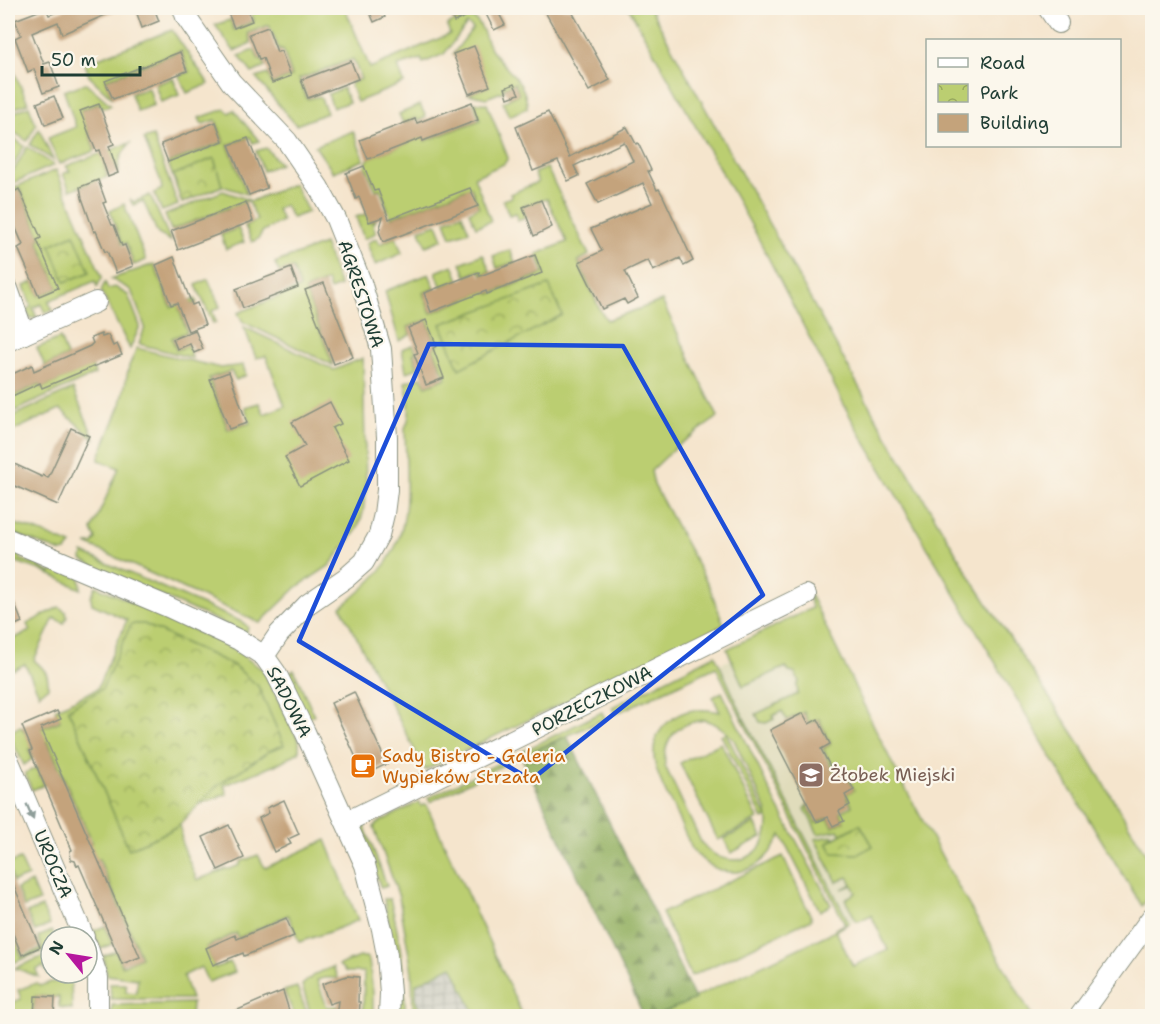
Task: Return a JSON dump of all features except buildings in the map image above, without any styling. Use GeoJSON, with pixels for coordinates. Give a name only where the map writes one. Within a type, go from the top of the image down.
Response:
{"type":"FeatureCollection","features":[{"type":"Feature","properties":{"kind":"street","name":"AGRESTOWA"},"geometry":{"type":"LineString","coordinates":[[183,8],[186,17],[231,82],[287,141],[319,188],[336,219],[361,282],[381,349],[387,437],[387,490],[379,535],[364,562],[347,577],[308,604],[279,634],[264,656]]}},
{"type":"Feature","properties":{"kind":"street"},"geometry":{"type":"LineString","coordinates":[[8,289],[16,337],[96,302]]}},
{"type":"Feature","properties":{"kind":"street","name":"SADOWA"},"geometry":{"type":"LineString","coordinates":[[8,539],[166,606],[239,640],[264,656],[276,673],[296,712],[365,865],[382,929],[389,974],[389,1017]]}},
{"type":"Feature","properties":{"kind":"street","name":"PORZECZKOWA"},"geometry":{"type":"LineString","coordinates":[[346,822],[806,595]]}},
{"type":"Feature","properties":{"kind":"street","name":"UROCZA"},"geometry":{"type":"LineString","coordinates":[[8,759],[79,925]]}},
{"type":"Feature","properties":{"kind":"street"},"geometry":{"type":"LineString","coordinates":[[1080,1017],[1152,917]]}},
{"type":"Feature","properties":{"kind":"street"},"geometry":{"type":"LineString","coordinates":[[98,985],[98,1017]]}},
{"type":"Feature","properties":{"kind":"highlighted area"},"geometry":{"type":"Polygon","coordinates":[[[429,344],[623,346],[763,595],[531,780],[299,641],[429,344]]]}},
{"type":"Feature","properties":{"kind":"shaded area","name":"Żłobek Miejski"},"geometry":{"type":"Polygon","coordinates":[[[783,635],[914,893],[845,925],[716,666],[783,635]]]}},
{"type":"Feature","properties":{"kind":"shaded area"},"geometry":{"type":"Polygon","coordinates":[[[453,966],[476,1016],[423,1016],[416,1002],[416,984],[453,966]]]}},
{"type":"Feature","properties":{"kind":"green space"},"geometry":{"type":"Polygon","coordinates":[[[250,8],[345,8],[370,68],[450,34],[447,25],[464,18],[474,19],[482,28],[490,48],[519,83],[527,108],[509,116],[503,102],[519,94],[515,83],[503,88],[504,91],[486,98],[469,94],[489,86],[453,54],[473,28],[467,24],[444,54],[423,63],[421,59],[398,66],[404,83],[357,102],[350,84],[361,79],[353,59],[299,79],[307,99],[320,96],[327,113],[296,125],[256,78],[268,74],[272,84],[292,76],[283,50],[279,50],[269,25],[248,33],[251,43],[234,51],[215,25],[230,20],[234,30],[254,21],[250,8]]]}},
{"type":"Feature","properties":{"kind":"green space"},"geometry":{"type":"Polygon","coordinates":[[[629,8],[650,8],[875,416],[975,585],[1080,744],[1152,864],[1152,893],[1142,906],[1070,789],[852,420],[755,232],[629,8]]]}},
{"type":"Feature","properties":{"kind":"green space"},"geometry":{"type":"Polygon","coordinates":[[[172,30],[209,84],[187,93],[179,76],[189,72],[181,51],[105,80],[112,98],[89,76],[85,63],[172,30]]]}},
{"type":"Feature","properties":{"kind":"green space"},"geometry":{"type":"Polygon","coordinates":[[[254,50],[259,60],[262,59],[265,67],[252,73],[239,56],[254,50]]]}},
{"type":"Feature","properties":{"kind":"green space"},"geometry":{"type":"Polygon","coordinates":[[[13,69],[28,103],[8,111],[10,105],[8,71],[13,69]]]}},
{"type":"Feature","properties":{"kind":"green space"},"geometry":{"type":"Polygon","coordinates":[[[173,78],[179,95],[161,102],[155,85],[173,78]]]}},
{"type":"Feature","properties":{"kind":"green space"},"geometry":{"type":"Polygon","coordinates":[[[86,83],[111,105],[103,108],[100,103],[81,110],[95,151],[59,164],[48,138],[76,127],[64,91],[86,83]]]}},
{"type":"Feature","properties":{"kind":"green space"},"geometry":{"type":"Polygon","coordinates":[[[149,88],[154,105],[137,111],[131,94],[149,88]]]}},
{"type":"Feature","properties":{"kind":"green space"},"geometry":{"type":"Polygon","coordinates":[[[343,88],[349,102],[333,108],[328,94],[343,88]]]}},
{"type":"Feature","properties":{"kind":"green space"},"geometry":{"type":"Polygon","coordinates":[[[474,102],[487,104],[508,158],[504,164],[474,177],[491,221],[476,227],[469,212],[479,207],[471,187],[391,218],[380,189],[376,190],[365,165],[369,158],[423,137],[425,141],[480,120],[474,102]]]}},
{"type":"Feature","properties":{"kind":"green space"},"geometry":{"type":"Polygon","coordinates":[[[420,105],[426,117],[418,121],[416,118],[403,123],[399,114],[420,105]]]}},
{"type":"Feature","properties":{"kind":"green space"},"geometry":{"type":"Polygon","coordinates":[[[29,106],[36,125],[27,141],[8,128],[8,115],[29,106]]]}},
{"type":"Feature","properties":{"kind":"green space"},"geometry":{"type":"Polygon","coordinates":[[[225,109],[229,113],[234,110],[259,141],[253,143],[250,137],[228,145],[247,194],[222,186],[182,203],[168,163],[224,142],[216,120],[202,124],[199,118],[225,109]]]}},
{"type":"Feature","properties":{"kind":"green space"},"geometry":{"type":"Polygon","coordinates":[[[39,129],[53,160],[30,145],[39,129]]]}},
{"type":"Feature","properties":{"kind":"green space"},"geometry":{"type":"Polygon","coordinates":[[[353,131],[364,160],[333,172],[315,146],[353,131]]]}},
{"type":"Feature","properties":{"kind":"green space"},"geometry":{"type":"Polygon","coordinates":[[[8,134],[24,146],[8,175],[8,134]]]}},
{"type":"Feature","properties":{"kind":"green space"},"geometry":{"type":"Polygon","coordinates":[[[153,136],[178,205],[162,211],[154,193],[162,189],[160,179],[144,139],[153,136]]]}},
{"type":"Feature","properties":{"kind":"green space"},"geometry":{"type":"Polygon","coordinates":[[[130,143],[121,157],[119,174],[114,162],[104,166],[107,177],[70,190],[63,174],[70,171],[66,166],[130,143]]]}},
{"type":"Feature","properties":{"kind":"green space"},"geometry":{"type":"Polygon","coordinates":[[[27,147],[54,165],[8,185],[8,181],[27,147]]]}},
{"type":"Feature","properties":{"kind":"green space"},"geometry":{"type":"Polygon","coordinates":[[[266,148],[280,164],[263,171],[256,151],[266,148]]]}},
{"type":"Feature","properties":{"kind":"green space"},"geometry":{"type":"Polygon","coordinates":[[[214,158],[222,186],[182,203],[173,175],[214,158]]]}},
{"type":"Feature","properties":{"kind":"green space"},"geometry":{"type":"Polygon","coordinates":[[[547,168],[589,255],[578,261],[600,310],[607,320],[662,301],[718,417],[676,447],[651,471],[654,485],[709,586],[724,625],[425,770],[341,607],[383,567],[395,548],[402,528],[406,484],[405,428],[409,411],[405,382],[421,377],[426,386],[446,378],[433,348],[437,346],[427,320],[408,327],[410,335],[399,341],[385,291],[429,274],[435,288],[423,293],[431,313],[487,290],[490,294],[544,273],[537,254],[567,242],[547,199],[522,206],[525,217],[518,220],[516,213],[509,215],[503,200],[512,197],[510,194],[538,182],[534,173],[547,168]]]}},
{"type":"Feature","properties":{"kind":"green space"},"geometry":{"type":"Polygon","coordinates":[[[56,170],[102,277],[97,287],[95,281],[48,301],[53,310],[45,313],[41,304],[33,308],[37,318],[31,318],[26,311],[31,306],[24,286],[33,282],[39,296],[58,288],[38,240],[41,238],[20,189],[8,194],[8,190],[56,170]]]}},
{"type":"Feature","properties":{"kind":"green space"},"geometry":{"type":"Polygon","coordinates":[[[294,184],[308,212],[292,218],[285,205],[277,209],[282,221],[263,231],[258,239],[252,242],[245,226],[257,220],[249,202],[294,184]]]}},
{"type":"Feature","properties":{"kind":"green space"},"geometry":{"type":"Polygon","coordinates":[[[223,191],[249,200],[171,230],[165,215],[223,191]]]}},
{"type":"Feature","properties":{"kind":"green space"},"geometry":{"type":"Polygon","coordinates":[[[150,195],[171,241],[158,234],[143,201],[133,205],[130,199],[134,202],[150,195]]]}},
{"type":"Feature","properties":{"kind":"green space"},"geometry":{"type":"Polygon","coordinates":[[[124,204],[146,260],[134,265],[126,243],[122,244],[110,211],[124,204]]]}},
{"type":"Feature","properties":{"kind":"green space"},"geometry":{"type":"Polygon","coordinates":[[[366,214],[370,222],[376,220],[373,225],[376,233],[364,239],[356,217],[366,214]]]}},
{"type":"Feature","properties":{"kind":"green space"},"geometry":{"type":"Polygon","coordinates":[[[462,214],[469,231],[451,237],[445,221],[462,214]]]}},
{"type":"Feature","properties":{"kind":"green space"},"geometry":{"type":"Polygon","coordinates":[[[437,224],[443,239],[426,246],[420,230],[437,224]]]}},
{"type":"Feature","properties":{"kind":"green space"},"geometry":{"type":"Polygon","coordinates":[[[238,228],[244,242],[226,249],[221,235],[238,228]]]}},
{"type":"Feature","properties":{"kind":"green space"},"geometry":{"type":"Polygon","coordinates":[[[74,234],[90,272],[65,282],[50,245],[74,234]]]}},
{"type":"Feature","properties":{"kind":"green space"},"geometry":{"type":"Polygon","coordinates":[[[396,237],[402,253],[375,265],[367,243],[377,238],[380,244],[396,237]]]}},
{"type":"Feature","properties":{"kind":"green space"},"geometry":{"type":"Polygon","coordinates":[[[324,244],[340,286],[330,290],[327,281],[305,290],[333,365],[243,322],[238,313],[300,288],[293,268],[279,272],[275,263],[324,244]]]}},
{"type":"Feature","properties":{"kind":"green space"},"geometry":{"type":"Polygon","coordinates":[[[510,250],[515,262],[497,268],[493,256],[510,250]]]}},
{"type":"Feature","properties":{"kind":"green space"},"geometry":{"type":"Polygon","coordinates":[[[483,254],[490,271],[482,275],[480,270],[466,276],[461,263],[483,254]]]}},
{"type":"Feature","properties":{"kind":"green space"},"geometry":{"type":"Polygon","coordinates":[[[154,264],[171,307],[195,299],[197,302],[179,309],[187,332],[172,338],[176,350],[188,346],[192,358],[139,344],[145,327],[131,290],[111,279],[154,264]]]}},
{"type":"Feature","properties":{"kind":"green space"},"geometry":{"type":"Polygon","coordinates":[[[453,265],[459,280],[441,286],[436,272],[453,265]]]}},
{"type":"Feature","properties":{"kind":"green space"},"geometry":{"type":"Polygon","coordinates":[[[208,279],[220,307],[212,311],[216,322],[213,323],[196,285],[208,279]]]}},
{"type":"Feature","properties":{"kind":"green space"},"geometry":{"type":"Polygon","coordinates":[[[105,282],[108,289],[115,287],[128,295],[140,326],[130,349],[101,291],[105,282]]]}},
{"type":"Feature","properties":{"kind":"green space"},"geometry":{"type":"Polygon","coordinates":[[[549,285],[562,315],[459,369],[441,324],[549,285]]]}},
{"type":"Feature","properties":{"kind":"green space"},"geometry":{"type":"Polygon","coordinates":[[[244,327],[334,370],[363,358],[366,488],[363,513],[357,530],[329,566],[297,587],[260,623],[86,544],[93,544],[96,539],[92,530],[119,468],[99,460],[99,457],[121,404],[129,366],[137,348],[221,368],[243,365],[246,375],[236,380],[231,371],[209,378],[228,430],[250,423],[245,407],[259,403],[264,414],[285,406],[266,356],[256,358],[244,327]]]}},
{"type":"Feature","properties":{"kind":"green space"},"geometry":{"type":"Polygon","coordinates":[[[60,338],[67,356],[45,366],[37,348],[60,338]]]}},
{"type":"Feature","properties":{"kind":"green space"},"geometry":{"type":"Polygon","coordinates":[[[413,345],[416,352],[413,354],[418,368],[406,372],[402,349],[413,345]]]}},
{"type":"Feature","properties":{"kind":"green space"},"geometry":{"type":"Polygon","coordinates":[[[92,366],[95,374],[8,414],[8,398],[40,384],[42,388],[92,366]]]}},
{"type":"Feature","properties":{"kind":"green space"},"geometry":{"type":"Polygon","coordinates":[[[73,389],[95,440],[60,409],[8,433],[8,418],[73,389]]]}},
{"type":"Feature","properties":{"kind":"green space"},"geometry":{"type":"Polygon","coordinates":[[[8,522],[71,545],[66,551],[61,552],[8,531],[8,522]]]}},
{"type":"Feature","properties":{"kind":"green space"},"geometry":{"type":"Polygon","coordinates":[[[17,550],[23,552],[20,559],[34,564],[36,557],[42,559],[40,567],[51,573],[55,566],[80,578],[81,589],[40,570],[8,559],[8,556],[15,558],[17,550]]]}},
{"type":"Feature","properties":{"kind":"green space"},"geometry":{"type":"Polygon","coordinates":[[[83,553],[242,622],[248,627],[246,633],[99,569],[82,560],[83,553]]]}},
{"type":"Feature","properties":{"kind":"green space"},"geometry":{"type":"Polygon","coordinates":[[[96,586],[229,646],[263,670],[299,741],[299,752],[275,765],[224,785],[227,794],[194,806],[180,821],[182,844],[197,880],[240,865],[240,862],[258,855],[265,868],[326,840],[358,920],[299,942],[288,915],[238,938],[236,933],[206,947],[215,968],[230,962],[235,972],[208,982],[201,967],[183,976],[191,999],[111,999],[110,984],[126,984],[126,992],[136,993],[138,979],[107,975],[103,956],[116,951],[122,966],[141,957],[99,859],[93,861],[86,845],[92,842],[48,742],[29,750],[32,759],[24,765],[10,737],[20,726],[26,734],[60,721],[55,709],[97,689],[127,620],[92,604],[91,597],[96,586]]]}},
{"type":"Feature","properties":{"kind":"green space"},"geometry":{"type":"Polygon","coordinates":[[[807,588],[892,763],[955,881],[1032,1016],[655,1016],[835,931],[845,924],[716,667],[615,714],[612,707],[715,655],[743,716],[849,923],[836,931],[853,966],[888,950],[871,915],[859,921],[856,920],[845,899],[856,893],[852,885],[842,889],[852,884],[848,877],[837,882],[815,839],[833,836],[834,838],[827,843],[841,835],[838,830],[818,834],[805,809],[807,805],[816,823],[828,818],[833,827],[844,821],[840,812],[852,806],[846,794],[854,790],[843,769],[835,773],[823,749],[831,744],[819,719],[809,723],[804,712],[787,720],[782,711],[772,716],[774,719],[766,723],[760,722],[756,714],[798,694],[799,682],[795,673],[789,672],[786,667],[743,686],[727,649],[812,608],[807,588]]]}},
{"type":"Feature","properties":{"kind":"green space"},"geometry":{"type":"Polygon","coordinates":[[[59,607],[66,612],[67,617],[64,623],[54,618],[34,660],[48,678],[48,687],[39,694],[25,664],[13,670],[11,667],[8,669],[8,641],[30,631],[27,624],[59,607]]]}},
{"type":"Feature","properties":{"kind":"green space"},"geometry":{"type":"Polygon","coordinates":[[[131,624],[144,624],[233,665],[258,686],[284,745],[271,750],[218,785],[176,828],[129,849],[68,709],[102,689],[131,624]]]}},
{"type":"Feature","properties":{"kind":"green space"},"geometry":{"type":"Polygon","coordinates":[[[294,670],[314,715],[307,718],[286,674],[294,670]]]}},
{"type":"Feature","properties":{"kind":"green space"},"geometry":{"type":"Polygon","coordinates":[[[722,692],[776,803],[831,905],[820,911],[781,835],[773,849],[763,859],[741,871],[729,872],[717,868],[704,861],[692,849],[658,775],[654,753],[655,742],[668,722],[680,714],[699,710],[720,712],[713,697],[722,692]],[[695,721],[674,733],[666,747],[665,766],[702,844],[714,854],[727,859],[739,860],[750,856],[765,838],[768,824],[766,809],[734,740],[728,733],[710,722],[695,721]]]}},
{"type":"Feature","properties":{"kind":"green space"},"geometry":{"type":"Polygon","coordinates":[[[602,712],[605,719],[521,756],[430,802],[428,798],[602,712]]]}},
{"type":"Feature","properties":{"kind":"green space"},"geometry":{"type":"Polygon","coordinates":[[[726,733],[767,817],[763,819],[721,735],[726,733]]]}},
{"type":"Feature","properties":{"kind":"green space"},"geometry":{"type":"Polygon","coordinates":[[[567,736],[695,999],[655,1016],[644,1016],[521,756],[567,736]]]}},
{"type":"Feature","properties":{"kind":"green space"},"geometry":{"type":"Polygon","coordinates":[[[721,743],[758,819],[718,840],[680,763],[721,743]]]}},
{"type":"Feature","properties":{"kind":"green space"},"geometry":{"type":"Polygon","coordinates":[[[36,768],[44,785],[32,790],[25,773],[36,768]]]}},
{"type":"Feature","properties":{"kind":"green space"},"geometry":{"type":"Polygon","coordinates":[[[419,802],[421,806],[426,804],[523,1016],[476,1016],[452,966],[416,984],[416,1002],[423,1016],[413,1016],[412,972],[399,897],[374,827],[377,823],[419,802]]]}},
{"type":"Feature","properties":{"kind":"green space"},"geometry":{"type":"Polygon","coordinates":[[[363,822],[387,886],[381,888],[361,833],[363,822]]]}},
{"type":"Feature","properties":{"kind":"green space"},"geometry":{"type":"Polygon","coordinates":[[[755,823],[762,837],[731,853],[724,839],[755,823]]]}},
{"type":"Feature","properties":{"kind":"green space"},"geometry":{"type":"Polygon","coordinates":[[[860,824],[873,846],[858,854],[833,853],[827,843],[860,824]]]}},
{"type":"Feature","properties":{"kind":"green space"},"geometry":{"type":"Polygon","coordinates":[[[783,856],[812,919],[691,976],[662,913],[783,856]]]}},
{"type":"Feature","properties":{"kind":"green space"},"geometry":{"type":"Polygon","coordinates":[[[20,859],[28,876],[13,882],[8,864],[20,859]]]}},
{"type":"Feature","properties":{"kind":"green space"},"geometry":{"type":"Polygon","coordinates":[[[31,882],[39,901],[24,907],[17,889],[31,882]]]}},
{"type":"Feature","properties":{"kind":"green space"},"geometry":{"type":"Polygon","coordinates":[[[384,899],[390,899],[402,957],[403,969],[399,969],[384,899]]]}},
{"type":"Feature","properties":{"kind":"green space"},"geometry":{"type":"Polygon","coordinates":[[[42,907],[50,925],[39,925],[39,929],[35,931],[27,913],[42,907]]]}},
{"type":"Feature","properties":{"kind":"green space"},"geometry":{"type":"Polygon","coordinates":[[[8,923],[22,957],[39,949],[39,953],[10,964],[8,923]]]}},
{"type":"Feature","properties":{"kind":"green space"},"geometry":{"type":"Polygon","coordinates":[[[105,926],[112,944],[101,949],[99,944],[99,928],[105,926]]]}},
{"type":"Feature","properties":{"kind":"green space"},"geometry":{"type":"Polygon","coordinates":[[[359,957],[366,957],[369,961],[373,1016],[363,1016],[364,972],[346,972],[339,965],[359,957]]]}},
{"type":"Feature","properties":{"kind":"green space"},"geometry":{"type":"Polygon","coordinates":[[[39,958],[39,968],[36,970],[39,977],[15,968],[39,958]]]}},
{"type":"Feature","properties":{"kind":"green space"},"geometry":{"type":"Polygon","coordinates":[[[333,967],[338,978],[317,980],[327,1007],[336,1006],[335,1016],[311,1016],[302,985],[315,974],[333,967]]]}},
{"type":"Feature","properties":{"kind":"green space"},"geometry":{"type":"Polygon","coordinates":[[[403,978],[404,986],[405,1016],[398,1016],[399,991],[404,990],[403,978]]]}},
{"type":"Feature","properties":{"kind":"green space"},"geometry":{"type":"Polygon","coordinates":[[[36,983],[40,986],[71,985],[72,1009],[59,1007],[59,997],[35,996],[33,1016],[8,1016],[8,1004],[21,999],[18,990],[36,983]]]}},
{"type":"Feature","properties":{"kind":"green space"},"geometry":{"type":"Polygon","coordinates":[[[297,987],[308,1016],[295,1016],[284,991],[297,987]]]}},
{"type":"Feature","properties":{"kind":"green space"},"geometry":{"type":"Polygon","coordinates":[[[192,1003],[191,1016],[144,1016],[144,1014],[123,1013],[122,1016],[111,1016],[112,1005],[192,1003]]]}},
{"type":"Feature","properties":{"kind":"place","name":"Sady Bistro - Galeria Wypieków Strzała"},"geometry":{"type":"Point","coordinates":[363,766]}},
{"type":"Feature","properties":{"kind":"place","name":"Żłobek Miejski"},"geometry":{"type":"Point","coordinates":[811,775]}}]}
